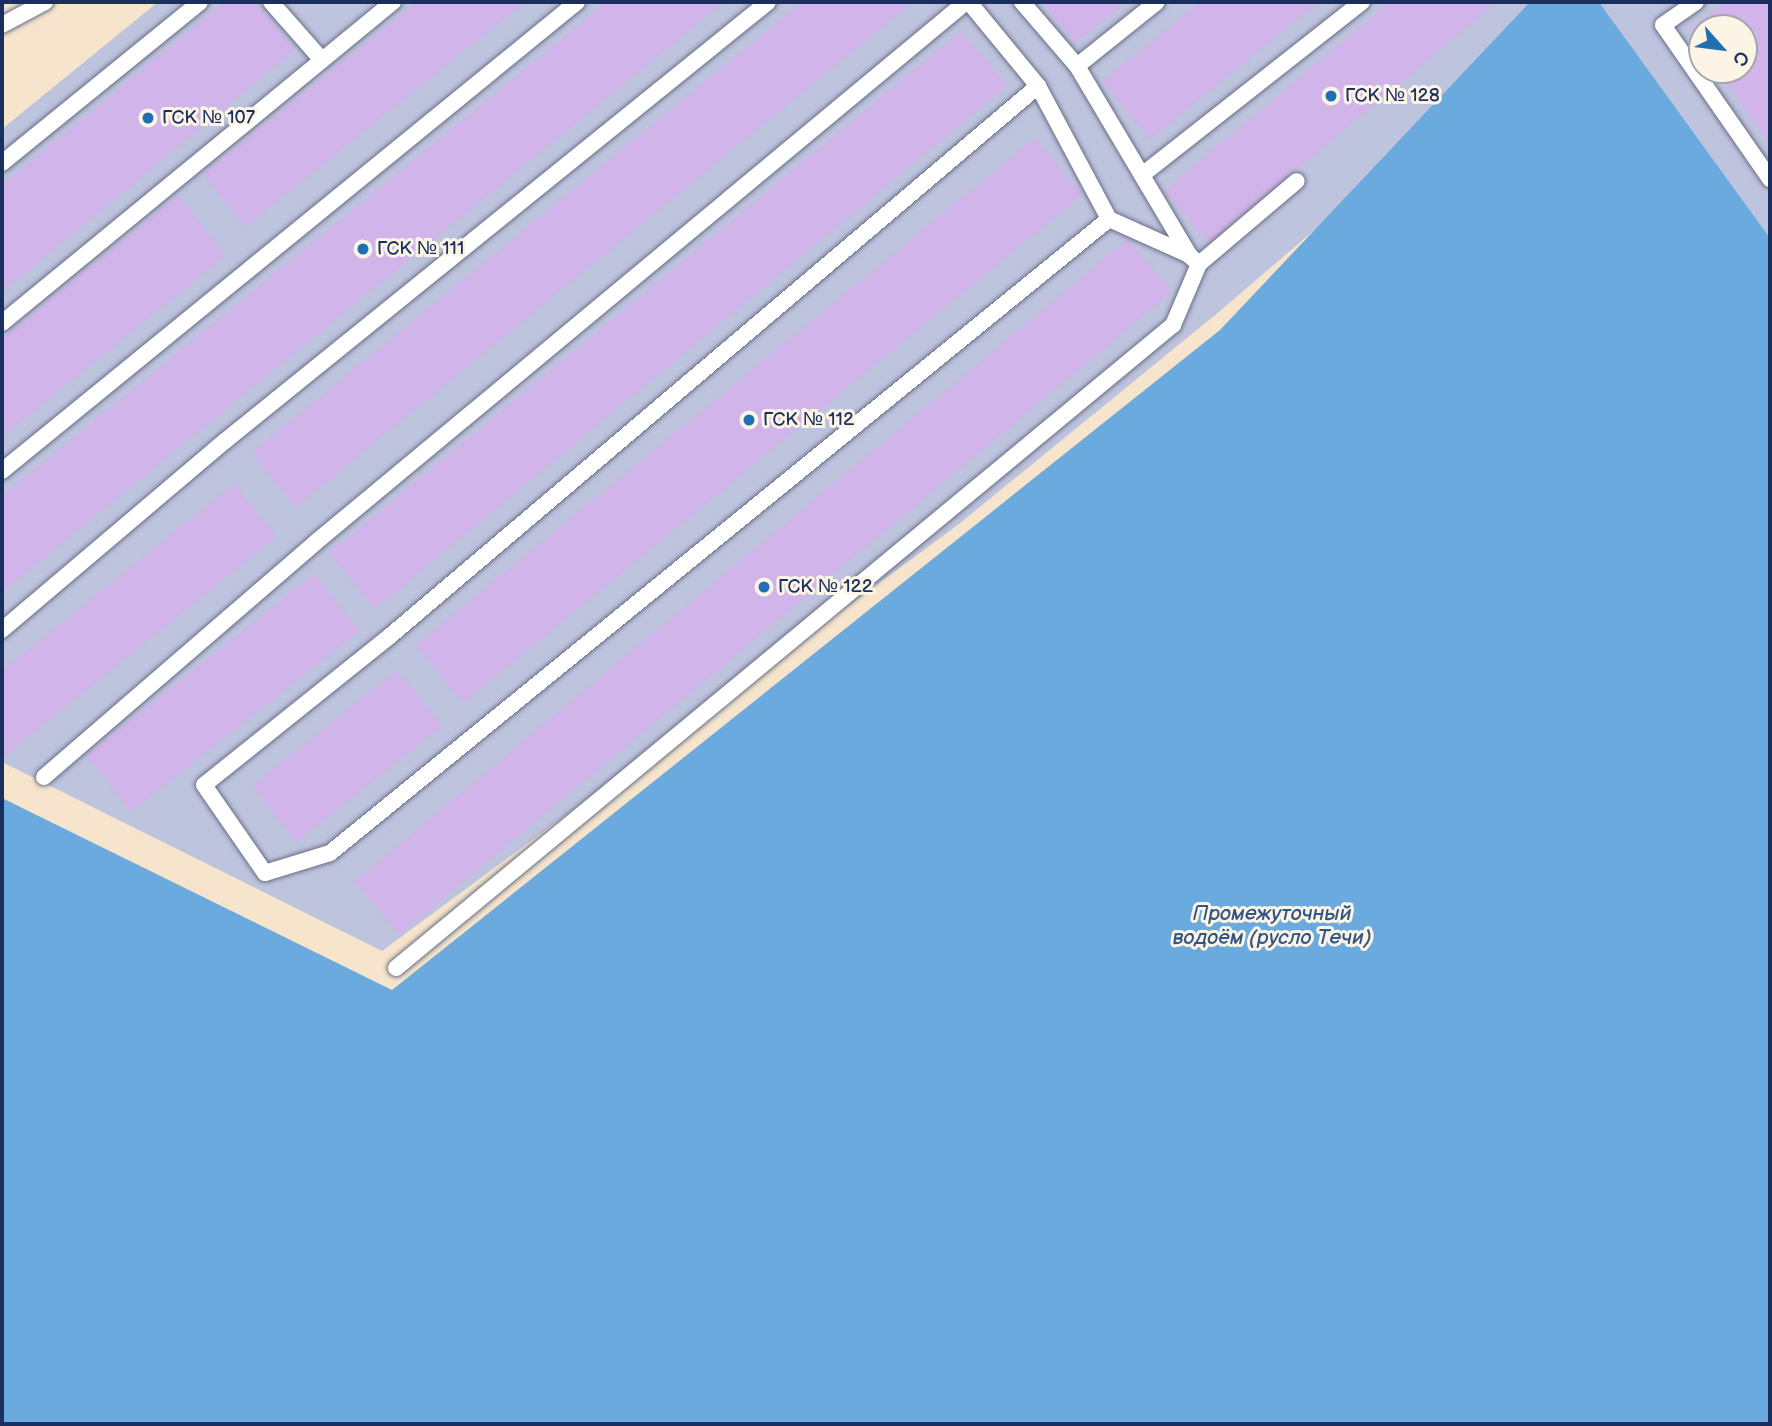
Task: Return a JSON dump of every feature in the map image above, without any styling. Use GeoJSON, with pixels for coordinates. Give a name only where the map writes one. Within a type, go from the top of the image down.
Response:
{"type":"FeatureCollection","features":[{"type":"Feature","properties":{"kind":"lane"},"geometry":{"type":"LineString","coordinates":[[2,25],[46,2]]}},
{"type":"Feature","properties":{"kind":"lane"},"geometry":{"type":"LineString","coordinates":[[2,163],[200,2]]}},
{"type":"Feature","properties":{"kind":"lane"},"geometry":{"type":"LineString","coordinates":[[271,2],[322,60]]}},
{"type":"Feature","properties":{"kind":"lane"},"geometry":{"type":"LineString","coordinates":[[2,323],[393,2]]}},
{"type":"Feature","properties":{"kind":"lane"},"geometry":{"type":"LineString","coordinates":[[2,471],[577,2]]}},
{"type":"Feature","properties":{"kind":"lane"},"geometry":{"type":"LineString","coordinates":[[2,630],[225,441],[768,2]]}},
{"type":"Feature","properties":{"kind":"lane"},"geometry":{"type":"LineString","coordinates":[[44,777],[316,542],[968,2],[1038,86],[1108,219],[1194,259]]}},
{"type":"Feature","properties":{"kind":"lane"},"geometry":{"type":"LineString","coordinates":[[1022,2],[1077,66],[1194,259]]}},
{"type":"Feature","properties":{"kind":"lane"},"geometry":{"type":"LineString","coordinates":[[1077,66],[1157,2]]}},
{"type":"Feature","properties":{"kind":"lane"},"geometry":{"type":"LineString","coordinates":[[1142,175],[1362,2]]}},
{"type":"Feature","properties":{"kind":"lane"},"geometry":{"type":"LineString","coordinates":[[1696,2],[1663,25],[1770,179]]}},
{"type":"Feature","properties":{"kind":"lane"},"geometry":{"type":"LineString","coordinates":[[1038,86],[390,636],[204,785],[265,873],[330,853],[1108,219]]}},
{"type":"Feature","properties":{"kind":"lane"},"geometry":{"type":"LineString","coordinates":[[397,968],[1173,325],[1194,259],[1297,181]]}},
{"type":"Feature","properties":{"kind":"shaded area"},"geometry":{"type":"Polygon","coordinates":[[[158,2],[1580,2],[1220,311],[959,524],[382,951],[2,762],[2,129],[158,2]]]}},
{"type":"Feature","properties":{"kind":"shaded area"},"geometry":{"type":"Polygon","coordinates":[[[1599,2],[1770,2],[1770,238],[1599,2]]]}},
{"type":"Feature","properties":{"kind":"water","name":"Промежуточный водоём (русло Течи)"},"geometry":{"type":"Polygon","coordinates":[[[1530,2],[1599,2],[1770,238],[1770,1424],[2,1424],[2,798],[392,990],[1220,330],[1530,2]]]}},
{"type":"Feature","properties":{"kind":"building","name":"ГСК № 107"},"geometry":{"type":"Polygon","coordinates":[[[224,2],[255,2],[295,50],[2,292],[2,185],[224,2]]]}},
{"type":"Feature","properties":{"kind":"building","name":"ГСК № 107"},"geometry":{"type":"Polygon","coordinates":[[[417,2],[525,2],[245,227],[203,174],[417,2]]]}},
{"type":"Feature","properties":{"kind":"building","name":"ГСК № 111"},"geometry":{"type":"Polygon","coordinates":[[[607,2],[724,2],[2,592],[2,496],[607,2]]]}},
{"type":"Feature","properties":{"kind":"building"},"geometry":{"type":"Polygon","coordinates":[[[802,2],[913,2],[296,507],[252,453],[802,2]]]}},
{"type":"Feature","properties":{"kind":"building"},"geometry":{"type":"Polygon","coordinates":[[[1043,2],[1126,2],[1076,43],[1043,2]]]}},
{"type":"Feature","properties":{"kind":"building"},"geometry":{"type":"Polygon","coordinates":[[[1200,2],[1319,2],[1150,139],[1103,81],[1200,2]]]}},
{"type":"Feature","properties":{"kind":"building","name":"ГСК № 128"},"geometry":{"type":"Polygon","coordinates":[[[1390,2],[1497,2],[1209,243],[1164,191],[1390,2]]]}},
{"type":"Feature","properties":{"kind":"building"},"geometry":{"type":"Polygon","coordinates":[[[1727,2],[1765,2],[1770,9],[1770,145],[1729,84],[1758,84],[1758,14],[1710,14],[1727,2]]]}},
{"type":"Feature","properties":{"kind":"building"},"geometry":{"type":"Polygon","coordinates":[[[961,31],[1007,86],[375,609],[329,553],[961,31]]]}},
{"type":"Feature","properties":{"kind":"building","name":"ГСК № 112"},"geometry":{"type":"Polygon","coordinates":[[[1035,138],[1082,195],[463,703],[416,645],[1035,138]]]}},
{"type":"Feature","properties":{"kind":"building"},"geometry":{"type":"Polygon","coordinates":[[[178,195],[226,255],[2,437],[2,339],[178,195]]]}},
{"type":"Feature","properties":{"kind":"building","name":"ГСК № 122"},"geometry":{"type":"Polygon","coordinates":[[[1128,239],[1172,292],[399,935],[355,881],[1128,239]]]}},
{"type":"Feature","properties":{"kind":"building"},"geometry":{"type":"Polygon","coordinates":[[[234,484],[276,537],[2,758],[2,671],[234,484]]]}},
{"type":"Feature","properties":{"kind":"building"},"geometry":{"type":"Polygon","coordinates":[[[314,574],[359,631],[131,812],[86,755],[314,574]]]}},
{"type":"Feature","properties":{"kind":"building"},"geometry":{"type":"Polygon","coordinates":[[[397,670],[442,726],[296,842],[252,786],[397,670]]]}},
{"type":"Feature","properties":{"kind":"place","name":"ГСК № 128"},"geometry":{"type":"Point","coordinates":[1331,96]}},
{"type":"Feature","properties":{"kind":"place","name":"ГСК № 107"},"geometry":{"type":"Point","coordinates":[148,118]}},
{"type":"Feature","properties":{"kind":"place","name":"ГСК № 111"},"geometry":{"type":"Point","coordinates":[363,249]}},
{"type":"Feature","properties":{"kind":"place","name":"ГСК № 112"},"geometry":{"type":"Point","coordinates":[749,420]}},
{"type":"Feature","properties":{"kind":"place","name":"ГСК № 122"},"geometry":{"type":"Point","coordinates":[764,587]}}]}
